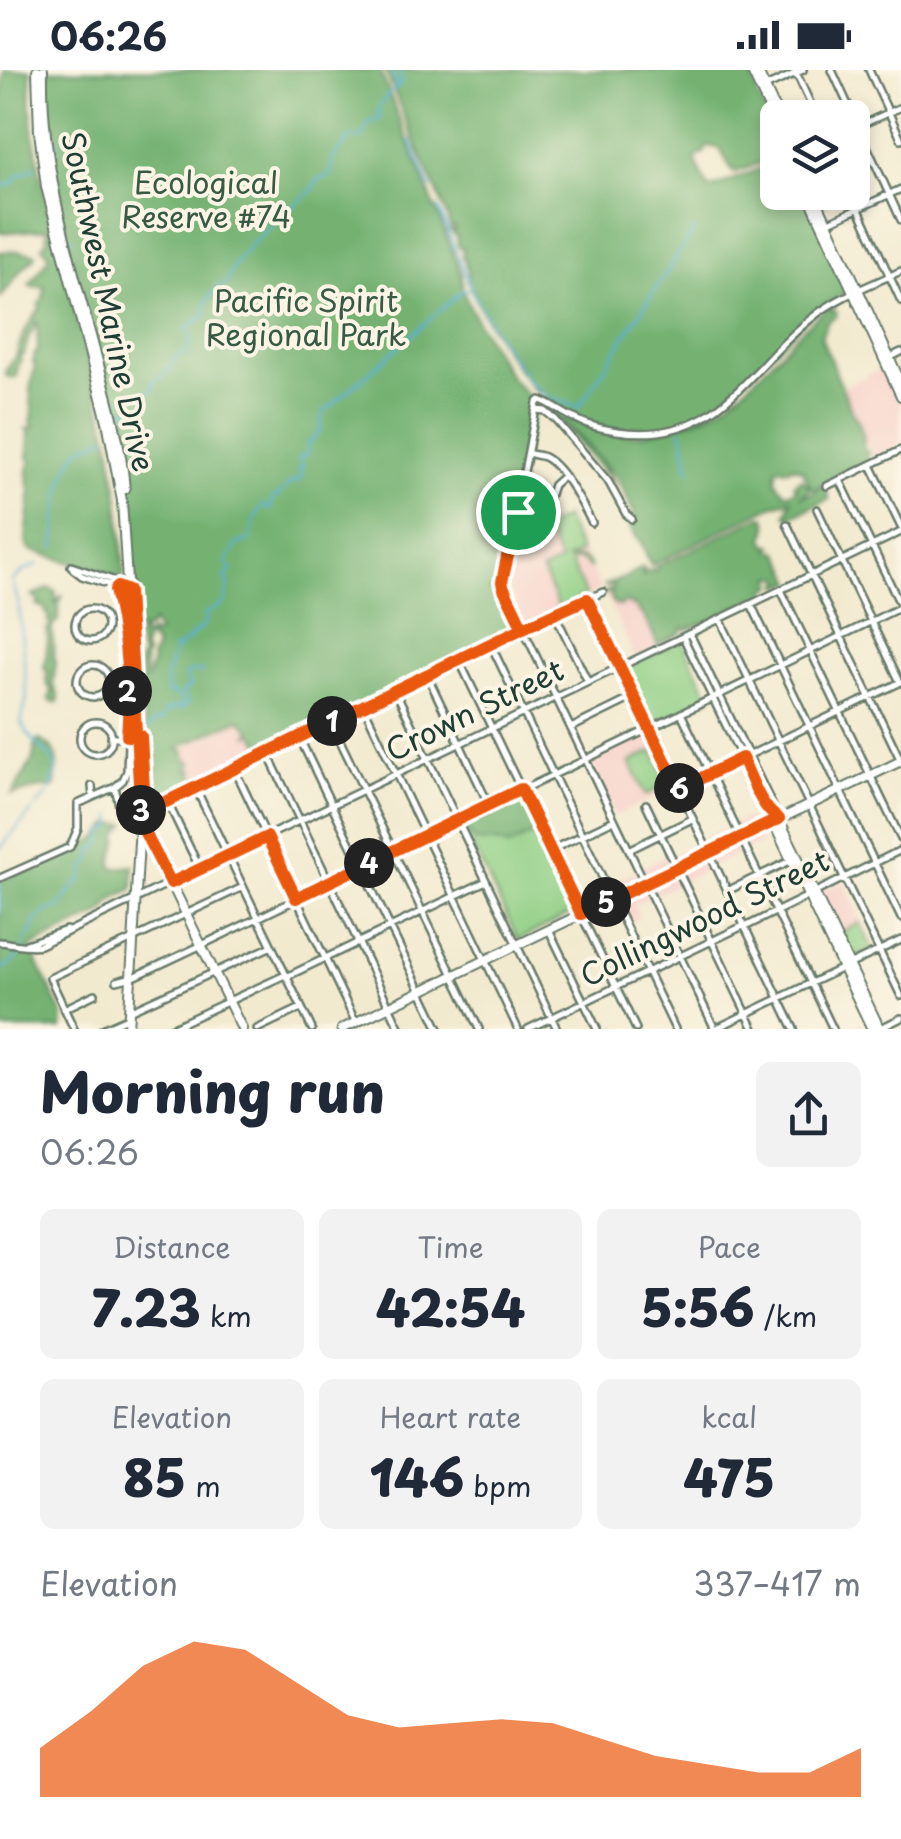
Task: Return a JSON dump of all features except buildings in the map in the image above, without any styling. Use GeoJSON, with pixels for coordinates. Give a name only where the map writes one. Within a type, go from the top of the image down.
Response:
{"type":"FeatureCollection","features":[{"type":"Feature","properties":{"kind":"main road"},"geometry":{"type":"LineString","coordinates":[[754,70],[769,100]]}},
{"type":"Feature","properties":{"kind":"main road","name":"Southwest Marine Drive"},"geometry":{"type":"LineString","coordinates":[[41,71],[53,191],[119,444],[127,512],[125,586],[144,825],[139,846],[128,1029]]}},
{"type":"Feature","properties":{"kind":"main road"},"geometry":{"type":"LineString","coordinates":[[763,88],[768,100]]}},
{"type":"Feature","properties":{"kind":"main road"},"geometry":{"type":"LineString","coordinates":[[818,210],[901,396]]}},
{"type":"Feature","properties":{"kind":"main road"},"geometry":{"type":"LineString","coordinates":[[887,359],[901,383]]}},
{"type":"Feature","properties":{"kind":"main road"},"geometry":{"type":"LineString","coordinates":[[342,1029],[361,1024],[389,1006],[901,761]]}},
{"type":"Feature","properties":{"kind":"main road"},"geometry":{"type":"LineString","coordinates":[[776,821],[785,832],[794,859]]}},
{"type":"Feature","properties":{"kind":"main road"},"geometry":{"type":"LineString","coordinates":[[776,821],[877,1029]]}},
{"type":"Feature","properties":{"kind":"main road"},"geometry":{"type":"LineString","coordinates":[[144,825],[242,1029]]}},
{"type":"Feature","properties":{"kind":"main road"},"geometry":{"type":"LineString","coordinates":[[139,846],[152,844]]}},
{"type":"Feature","properties":{"kind":"main road"},"geometry":{"type":"LineString","coordinates":[[811,894],[834,950],[855,978],[877,1029]]}},
{"type":"Feature","properties":{"kind":"street"},"geometry":{"type":"LineString","coordinates":[[832,70],[844,100]]}},
{"type":"Feature","properties":{"kind":"street"},"geometry":{"type":"LineString","coordinates":[[870,70],[901,139]]}},
{"type":"Feature","properties":{"kind":"street"},"geometry":{"type":"LineString","coordinates":[[763,88],[798,71],[810,100]]}},
{"type":"Feature","properties":{"kind":"street"},"geometry":{"type":"LineString","coordinates":[[870,121],[901,107]]}},
{"type":"Feature","properties":{"kind":"street"},"geometry":{"type":"LineString","coordinates":[[870,157],[901,220]]}},
{"type":"Feature","properties":{"kind":"street"},"geometry":{"type":"LineString","coordinates":[[870,203],[901,189]]}},
{"type":"Feature","properties":{"kind":"street"},"geometry":{"type":"LineString","coordinates":[[825,224],[854,210]]}},
{"type":"Feature","properties":{"kind":"street"},"geometry":{"type":"LineString","coordinates":[[859,210],[901,301]]}},
{"type":"Feature","properties":{"kind":"street"},"geometry":{"type":"LineString","coordinates":[[901,270],[812,318],[733,397],[694,422],[666,430],[627,432],[584,423],[543,400],[537,403],[502,582],[715,1028],[901,940]]}},
{"type":"Feature","properties":{"kind":"street"},"geometry":{"type":"LineString","coordinates":[[887,359],[901,352]]}},
{"type":"Feature","properties":{"kind":"street"},"geometry":{"type":"LineString","coordinates":[[536,410],[546,411],[556,420],[608,480],[632,519]]}},
{"type":"Feature","properties":{"kind":"street"},"geometry":{"type":"LineString","coordinates":[[827,486],[901,450]]}},
{"type":"Feature","properties":{"kind":"street"},"geometry":{"type":"LineString","coordinates":[[528,453],[546,458],[563,476],[592,524]]}},
{"type":"Feature","properties":{"kind":"street"},"geometry":{"type":"LineString","coordinates":[[871,465],[901,530]]}},
{"type":"Feature","properties":{"kind":"street"},"geometry":{"type":"LineString","coordinates":[[517,511],[532,513],[546,506],[553,485],[563,476]]}},
{"type":"Feature","properties":{"kind":"street"},"geometry":{"type":"LineString","coordinates":[[116,982],[201,945],[901,606],[840,480]]}},
{"type":"Feature","properties":{"kind":"street"},"geometry":{"type":"LineString","coordinates":[[679,789],[901,683],[817,509]]}},
{"type":"Feature","properties":{"kind":"street"},"geometry":{"type":"LineString","coordinates":[[786,524],[901,761]]}},
{"type":"Feature","properties":{"kind":"street","name":"Crown Street"},"geometry":{"type":"LineString","coordinates":[[0,942],[40,946],[901,530]]}},
{"type":"Feature","properties":{"kind":"street"},"geometry":{"type":"LineString","coordinates":[[71,566],[125,586],[82,576],[71,566]]}},
{"type":"Feature","properties":{"kind":"street"},"geometry":{"type":"LineString","coordinates":[[0,878],[70,847],[78,828],[76,808],[115,787],[127,771],[135,736],[115,590],[125,586]]}},
{"type":"Feature","properties":{"kind":"street"},"geometry":{"type":"LineString","coordinates":[[781,590],[901,840]]}},
{"type":"Feature","properties":{"kind":"street"},"geometry":{"type":"LineString","coordinates":[[143,807],[167,801],[603,592]]}},
{"type":"Feature","properties":{"kind":"street"},"geometry":{"type":"LineString","coordinates":[[587,599],[794,1029]]}},
{"type":"Feature","properties":{"kind":"street"},"geometry":{"type":"LineString","coordinates":[[751,604],[901,918]]}},
{"type":"Feature","properties":{"kind":"street"},"geometry":{"type":"LineString","coordinates":[[94,609],[104,613],[108,624],[104,636],[84,640],[79,637],[76,624],[78,613],[94,609]]}},
{"type":"Feature","properties":{"kind":"street"},"geometry":{"type":"LineString","coordinates":[[555,614],[588,682]]}},
{"type":"Feature","properties":{"kind":"street"},"geometry":{"type":"LineString","coordinates":[[720,619],[901,996]]}},
{"type":"Feature","properties":{"kind":"street"},"geometry":{"type":"LineString","coordinates":[[108,624],[122,622]]}},
{"type":"Feature","properties":{"kind":"street"},"geometry":{"type":"LineString","coordinates":[[687,635],[776,821]]}},
{"type":"Feature","properties":{"kind":"street"},"geometry":{"type":"LineString","coordinates":[[491,644],[676,1029]]}},
{"type":"Feature","properties":{"kind":"street"},"geometry":{"type":"LineString","coordinates":[[460,660],[636,1029]]}},
{"type":"Feature","properties":{"kind":"street"},"geometry":{"type":"LineString","coordinates":[[105,668],[107,692],[88,697],[79,688],[80,670],[105,668]]}},
{"type":"Feature","properties":{"kind":"street"},"geometry":{"type":"LineString","coordinates":[[427,675],[489,805]]}},
{"type":"Feature","properties":{"kind":"street"},"geometry":{"type":"LineString","coordinates":[[396,690],[557,1029]]}},
{"type":"Feature","properties":{"kind":"street"},"geometry":{"type":"LineString","coordinates":[[571,728],[634,698]]}},
{"type":"Feature","properties":{"kind":"street"},"geometry":{"type":"LineString","coordinates":[[363,706],[518,1029]]}},
{"type":"Feature","properties":{"kind":"street"},"geometry":{"type":"LineString","coordinates":[[681,713],[833,1029]]}},
{"type":"Feature","properties":{"kind":"street"},"geometry":{"type":"LineString","coordinates":[[332,722],[479,1029]]}},
{"type":"Feature","properties":{"kind":"street"},"geometry":{"type":"LineString","coordinates":[[105,724],[111,737],[107,751],[92,754],[82,749],[80,737],[84,726],[105,724]]}},
{"type":"Feature","properties":{"kind":"street"},"geometry":{"type":"LineString","coordinates":[[111,737],[135,736]]}},
{"type":"Feature","properties":{"kind":"street"},"geometry":{"type":"LineString","coordinates":[[299,737],[440,1029]]}},
{"type":"Feature","properties":{"kind":"street"},"geometry":{"type":"LineString","coordinates":[[267,752],[400,1029]]}},
{"type":"Feature","properties":{"kind":"street"},"geometry":{"type":"LineString","coordinates":[[745,757],[764,804],[776,821]]}},
{"type":"Feature","properties":{"kind":"street"},"geometry":{"type":"LineString","coordinates":[[234,768],[325,959],[361,1024]]}},
{"type":"Feature","properties":{"kind":"street"},"geometry":{"type":"LineString","coordinates":[[92,786],[93,797]]}},
{"type":"Feature","properties":{"kind":"street"},"geometry":{"type":"LineString","coordinates":[[115,787],[120,810]]}},
{"type":"Feature","properties":{"kind":"street"},"geometry":{"type":"LineString","coordinates":[[195,787],[312,1029]]}},
{"type":"Feature","properties":{"kind":"street"},"geometry":{"type":"LineString","coordinates":[[167,801],[200,869]]}},
{"type":"Feature","properties":{"kind":"street"},"geometry":{"type":"LineString","coordinates":[[646,804],[754,1029]]}},
{"type":"Feature","properties":{"kind":"street"},"geometry":{"type":"LineString","coordinates":[[629,850],[692,819]]}},
{"type":"Feature","properties":{"kind":"street"},"geometry":{"type":"LineString","coordinates":[[550,850],[614,820]]}},
{"type":"Feature","properties":{"kind":"street","name":"Collingwood Street"},"geometry":{"type":"LineString","coordinates":[[528,1029],[901,850]]}},
{"type":"Feature","properties":{"kind":"street"},"geometry":{"type":"LineString","coordinates":[[727,891],[794,859]]}},
{"type":"Feature","properties":{"kind":"street"},"geometry":{"type":"LineString","coordinates":[[169,1029],[486,881]]}},
{"type":"Feature","properties":{"kind":"street"},"geometry":{"type":"LineString","coordinates":[[74,1029],[50,978],[243,887]]}},
{"type":"Feature","properties":{"kind":"street"},"geometry":{"type":"LineString","coordinates":[[549,930],[597,1029]]}},
{"type":"Feature","properties":{"kind":"street"},"geometry":{"type":"LineString","coordinates":[[102,1029],[272,946]]}},
{"type":"Feature","properties":{"kind":"street"},"geometry":{"type":"LineString","coordinates":[[64,1009],[95,994]]}},
{"type":"Feature","properties":{"kind":"street"},"geometry":{"type":"LineString","coordinates":[[257,1029],[301,1008]]}},
{"type":"Feature","properties":{"kind":"street"},"geometry":{"type":"LineString","coordinates":[[877,1029],[901,1018]]}},
{"type":"Feature","properties":{"kind":"shaded area"},"geometry":{"type":"Polygon","coordinates":[[[885,367],[901,401],[901,448],[874,462],[840,389],[885,367]]]}},
{"type":"Feature","properties":{"kind":"shaded area"},"geometry":{"type":"Polygon","coordinates":[[[566,517],[601,590],[525,624],[505,581],[516,540],[566,517]]]}},
{"type":"Feature","properties":{"kind":"shaded area"},"geometry":{"type":"Polygon","coordinates":[[[629,584],[659,646],[635,657],[606,595],[629,584]]]}},
{"type":"Feature","properties":{"kind":"shaded area"},"geometry":{"type":"Polygon","coordinates":[[[246,718],[262,750],[198,781],[182,749],[246,718]]]}},
{"type":"Feature","properties":{"kind":"shaded area"},"geometry":{"type":"Polygon","coordinates":[[[647,732],[674,788],[615,816],[589,760],[647,732]]]}},
{"type":"Feature","properties":{"kind":"shaded area"},"geometry":{"type":"Polygon","coordinates":[[[750,817],[754,828],[613,895],[608,885],[750,817]]]}},
{"type":"Feature","properties":{"kind":"shaded area"},"geometry":{"type":"Polygon","coordinates":[[[757,833],[762,842],[634,905],[639,917],[626,923],[616,901],[757,833]]]}},
{"type":"Feature","properties":{"kind":"shaded area"},"geometry":{"type":"Polygon","coordinates":[[[843,881],[876,949],[851,961],[817,894],[843,881]]]}},
{"type":"Feature","properties":{"kind":"green space"},"geometry":{"type":"Polygon","coordinates":[[[4,70],[31,70],[33,130],[52,229],[0,233],[4,70]]]}},
{"type":"Feature","properties":{"kind":"green space"},"geometry":{"type":"Polygon","coordinates":[[[46,70],[380,70],[461,273],[463,292],[511,378],[534,402],[500,584],[489,590],[499,587],[518,624],[515,631],[398,688],[395,685],[394,690],[265,751],[254,734],[248,735],[251,731],[240,719],[183,745],[179,749],[192,762],[189,770],[194,770],[192,775],[197,782],[174,795],[146,802],[147,751],[139,661],[142,657],[137,637],[142,633],[146,636],[145,680],[156,646],[147,637],[150,632],[152,636],[157,633],[153,623],[138,632],[128,484],[64,232],[49,149],[46,70]]]}},
{"type":"Feature","properties":{"kind":"green space"},"geometry":{"type":"Polygon","coordinates":[[[385,70],[748,70],[760,100],[760,163],[734,173],[719,148],[707,146],[696,162],[709,189],[760,169],[760,210],[812,210],[847,287],[846,293],[810,316],[725,399],[699,418],[645,430],[612,429],[579,420],[564,413],[541,392],[537,393],[489,325],[467,280],[464,249],[458,246],[457,237],[450,230],[455,231],[455,227],[450,227],[385,70]]]}},
{"type":"Feature","properties":{"kind":"green space"},"geometry":{"type":"Polygon","coordinates":[[[49,232],[53,232],[56,242],[109,437],[119,501],[124,575],[120,578],[30,550],[26,543],[31,461],[26,429],[33,428],[30,390],[38,352],[37,322],[24,354],[19,356],[17,376],[8,377],[5,372],[19,355],[24,332],[40,308],[45,288],[29,285],[49,258],[42,247],[49,232]]]}},
{"type":"Feature","properties":{"kind":"green space"},"geometry":{"type":"Polygon","coordinates":[[[0,252],[36,254],[0,297],[0,252]]]}},
{"type":"Feature","properties":{"kind":"green space"},"geometry":{"type":"Polygon","coordinates":[[[833,305],[830,310],[837,315],[827,322],[821,337],[858,420],[867,460],[814,489],[803,470],[793,466],[777,468],[776,482],[786,494],[797,489],[794,484],[802,478],[810,489],[800,497],[825,486],[829,499],[790,517],[786,514],[792,499],[772,506],[652,565],[630,526],[636,518],[617,477],[562,419],[606,469],[615,486],[557,419],[539,406],[544,402],[579,422],[619,434],[645,434],[693,421],[730,401],[807,325],[833,305]]]}},
{"type":"Feature","properties":{"kind":"green space"},"geometry":{"type":"Polygon","coordinates":[[[766,517],[766,544],[774,546],[770,551],[781,554],[794,582],[780,586],[782,577],[773,577],[774,586],[763,597],[734,607],[713,621],[687,630],[683,627],[681,633],[660,644],[635,605],[615,605],[612,592],[605,594],[614,586],[603,586],[643,567],[641,577],[655,571],[656,567],[766,517]]]}},
{"type":"Feature","properties":{"kind":"green space"},"geometry":{"type":"Polygon","coordinates":[[[565,518],[580,552],[565,560],[583,559],[591,569],[582,560],[570,561],[586,596],[559,608],[542,571],[560,562],[544,528],[565,518]]]}},
{"type":"Feature","properties":{"kind":"green space"},"geometry":{"type":"Polygon","coordinates":[[[50,588],[56,592],[55,603],[63,595],[58,620],[52,627],[56,661],[53,684],[58,702],[49,699],[49,672],[44,669],[51,617],[32,596],[50,588]]]}},
{"type":"Feature","properties":{"kind":"green space"},"geometry":{"type":"Polygon","coordinates":[[[682,640],[710,698],[651,726],[623,668],[682,640]]]}},
{"type":"Feature","properties":{"kind":"green space"},"geometry":{"type":"Polygon","coordinates":[[[39,740],[55,754],[55,787],[12,795],[33,759],[39,740]]]}},
{"type":"Feature","properties":{"kind":"green space"},"geometry":{"type":"Polygon","coordinates":[[[653,751],[669,784],[646,795],[630,762],[653,751]]]}},
{"type":"Feature","properties":{"kind":"green space"},"geometry":{"type":"Polygon","coordinates":[[[520,794],[538,832],[509,846],[476,841],[461,822],[520,794]]]}},
{"type":"Feature","properties":{"kind":"green space"},"geometry":{"type":"Polygon","coordinates":[[[461,822],[476,841],[509,846],[538,832],[576,912],[518,940],[461,822]]]}},
{"type":"Feature","properties":{"kind":"green space"},"geometry":{"type":"Polygon","coordinates":[[[110,824],[126,824],[118,834],[112,866],[134,866],[133,889],[113,899],[104,912],[30,948],[63,1015],[62,1029],[0,1029],[0,880],[98,839],[110,824]]]}},
{"type":"Feature","properties":{"kind":"green space"},"geometry":{"type":"Polygon","coordinates":[[[860,923],[872,948],[851,958],[839,933],[860,923]]]}},
{"type":"Feature","properties":{"kind":"waterway"},"geometry":{"type":"LineString","coordinates":[[390,70],[397,86]]}},
{"type":"Feature","properties":{"kind":"waterway"},"geometry":{"type":"LineString","coordinates":[[392,92],[402,82],[400,70]]}},
{"type":"Feature","properties":{"kind":"waterway"},"geometry":{"type":"LineString","coordinates":[[380,105],[389,94]]}},
{"type":"Feature","properties":{"kind":"waterway"},"geometry":{"type":"LineString","coordinates":[[121,420],[125,409],[135,412],[144,407],[153,382],[187,351],[191,337],[185,329],[207,315],[209,298],[219,285],[227,285],[237,262],[318,180],[330,176],[334,157],[349,138],[362,138],[368,123],[380,119],[378,108]]}},
{"type":"Feature","properties":{"kind":"waterway"},"geometry":{"type":"LineString","coordinates":[[410,140],[431,189]]}},
{"type":"Feature","properties":{"kind":"waterway"},"geometry":{"type":"LineString","coordinates":[[52,150],[55,147]]}},
{"type":"Feature","properties":{"kind":"waterway"},"geometry":{"type":"LineString","coordinates":[[0,187],[14,183],[16,176],[35,168]]}},
{"type":"Feature","properties":{"kind":"waterway"},"geometry":{"type":"LineString","coordinates":[[438,208],[456,252]]}},
{"type":"Feature","properties":{"kind":"waterway"},"geometry":{"type":"LineString","coordinates":[[528,381],[548,398],[579,407],[694,230]]}},
{"type":"Feature","properties":{"kind":"waterway"},"geometry":{"type":"LineString","coordinates":[[457,254],[471,288]]}},
{"type":"Feature","properties":{"kind":"waterway"},"geometry":{"type":"LineString","coordinates":[[232,554],[237,544],[252,539],[254,519],[262,507],[271,509],[272,499],[291,482],[299,481],[303,465],[298,458],[307,454],[308,441],[320,431],[322,414],[468,289]]}},
{"type":"Feature","properties":{"kind":"waterway"},"geometry":{"type":"LineString","coordinates":[[471,290],[526,379]]}},
{"type":"Feature","properties":{"kind":"waterway"},"geometry":{"type":"LineString","coordinates":[[681,430],[690,470]]}},
{"type":"Feature","properties":{"kind":"waterway"},"geometry":{"type":"LineString","coordinates":[[55,548],[60,498],[71,462],[84,447],[107,437]]}},
{"type":"Feature","properties":{"kind":"waterway"},"geometry":{"type":"LineString","coordinates":[[148,729],[164,719],[165,711],[183,707],[177,695],[167,692],[166,679],[174,648],[180,648],[203,626],[205,614],[224,604],[229,584],[225,577],[232,569],[226,562],[230,556]]}},
{"type":"Feature","properties":{"kind":"waterway"},"geometry":{"type":"LineString","coordinates":[[19,605],[12,581],[38,564]]}},
{"type":"Feature","properties":{"kind":"waterway"},"geometry":{"type":"LineString","coordinates":[[19,608],[27,696],[21,723],[55,764],[50,791]]}},
{"type":"Feature","properties":{"kind":"waterway"},"geometry":{"type":"LineString","coordinates":[[183,707],[188,703],[183,691],[191,686],[185,676],[189,672],[204,672]]}},
{"type":"Feature","properties":{"kind":"waterway"},"geometry":{"type":"LineString","coordinates":[[36,807],[47,795]]}},
{"type":"Feature","properties":{"kind":"waterway"},"geometry":{"type":"LineString","coordinates":[[0,848],[32,811]]}},
{"type":"Feature","properties":{"kind":"waterway"},"geometry":{"type":"LineString","coordinates":[[26,941],[34,922],[46,911],[59,908],[82,880],[85,867],[93,858],[92,851],[103,842],[105,831],[113,827],[113,815]]}},
{"type":"Feature","properties":{"kind":"waterway"},"geometry":{"type":"LineString","coordinates":[[0,883],[0,912]]}},
{"type":"Feature","properties":{"kind":"waterway"},"geometry":{"type":"LineString","coordinates":[[0,968],[8,966],[23,946]]}},
{"type":"Feature","properties":{"kind":"route"},"geometry":{"type":"LineString","coordinates":[[518,512],[502,582],[523,628],[166,802],[145,805],[141,736],[137,736],[127,736],[124,637],[115,590],[118,587],[128,591],[137,736],[141,819],[171,883],[267,837],[296,898],[521,789],[581,914],[779,819],[764,804],[742,758],[679,789],[587,599],[523,628],[502,584],[502,582],[502,578],[516,513],[514,510],[518,512]]}},
{"type":"Feature","properties":{"kind":"park label","name":"Ecological Reserve #74"},"geometry":{"type":"Point","coordinates":[206,201]}},
{"type":"Feature","properties":{"kind":"park label","name":"Pacific Spirit Regional Park"},"geometry":{"type":"Point","coordinates":[306,319]}}]}
